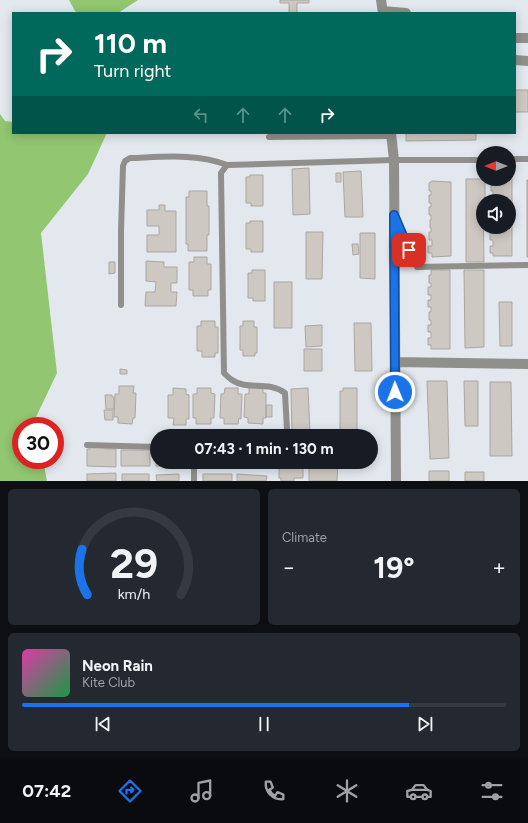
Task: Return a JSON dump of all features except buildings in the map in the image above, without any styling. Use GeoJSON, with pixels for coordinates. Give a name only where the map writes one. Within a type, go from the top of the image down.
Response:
{"type":"FeatureCollection","features":[{"type":"Feature","properties":{"kind":"street"},"geometry":{"type":"LineString","coordinates":[[381,0],[383,12]]}},
{"type":"Feature","properties":{"kind":"street"},"geometry":{"type":"LineString","coordinates":[[516,38],[528,38]]}},
{"type":"Feature","properties":{"kind":"street"},"geometry":{"type":"LineString","coordinates":[[516,60],[528,61]]}},
{"type":"Feature","properties":{"kind":"street"},"geometry":{"type":"LineString","coordinates":[[391,135],[394,160],[396,481]]}},
{"type":"Feature","properties":{"kind":"street"},"geometry":{"type":"LineString","coordinates":[[395,362],[528,364]]}},
{"type":"Feature","properties":{"kind":"lane"},"geometry":{"type":"LineString","coordinates":[[269,137],[391,135]]}},
{"type":"Feature","properties":{"kind":"lane"},"geometry":{"type":"LineString","coordinates":[[121,305],[124,166],[125,161],[130,158],[198,158],[216,160],[227,165],[394,160],[476,160]]}},
{"type":"Feature","properties":{"kind":"lane"},"geometry":{"type":"LineString","coordinates":[[516,160],[528,159]]}},
{"type":"Feature","properties":{"kind":"lane"},"geometry":{"type":"LineString","coordinates":[[227,165],[221,173],[224,374],[232,381],[245,385],[271,386],[284,393],[287,429]]}},
{"type":"Feature","properties":{"kind":"lane"},"geometry":{"type":"LineString","coordinates":[[394,215],[417,266],[528,265]]}},
{"type":"Feature","properties":{"kind":"lane"},"geometry":{"type":"LineString","coordinates":[[87,445],[150,447]]}},
{"type":"Feature","properties":{"kind":"lane"},"geometry":{"type":"LineString","coordinates":[[194,469],[194,481]]}},
{"type":"Feature","properties":{"kind":"green space"},"geometry":{"type":"Polygon","coordinates":[[[69,0],[138,0],[120,12],[75,11],[69,0]]]}},
{"type":"Feature","properties":{"kind":"green space"},"geometry":{"type":"Polygon","coordinates":[[[0,114],[5,121],[12,122],[12,134],[106,135],[88,174],[41,233],[57,373],[36,417],[12,417],[12,469],[45,469],[47,481],[0,481],[0,114]]]}},
{"type":"Feature","properties":{"kind":"route"},"geometry":{"type":"LineString","coordinates":[[395,392],[394,215],[409,250]]}}]}
